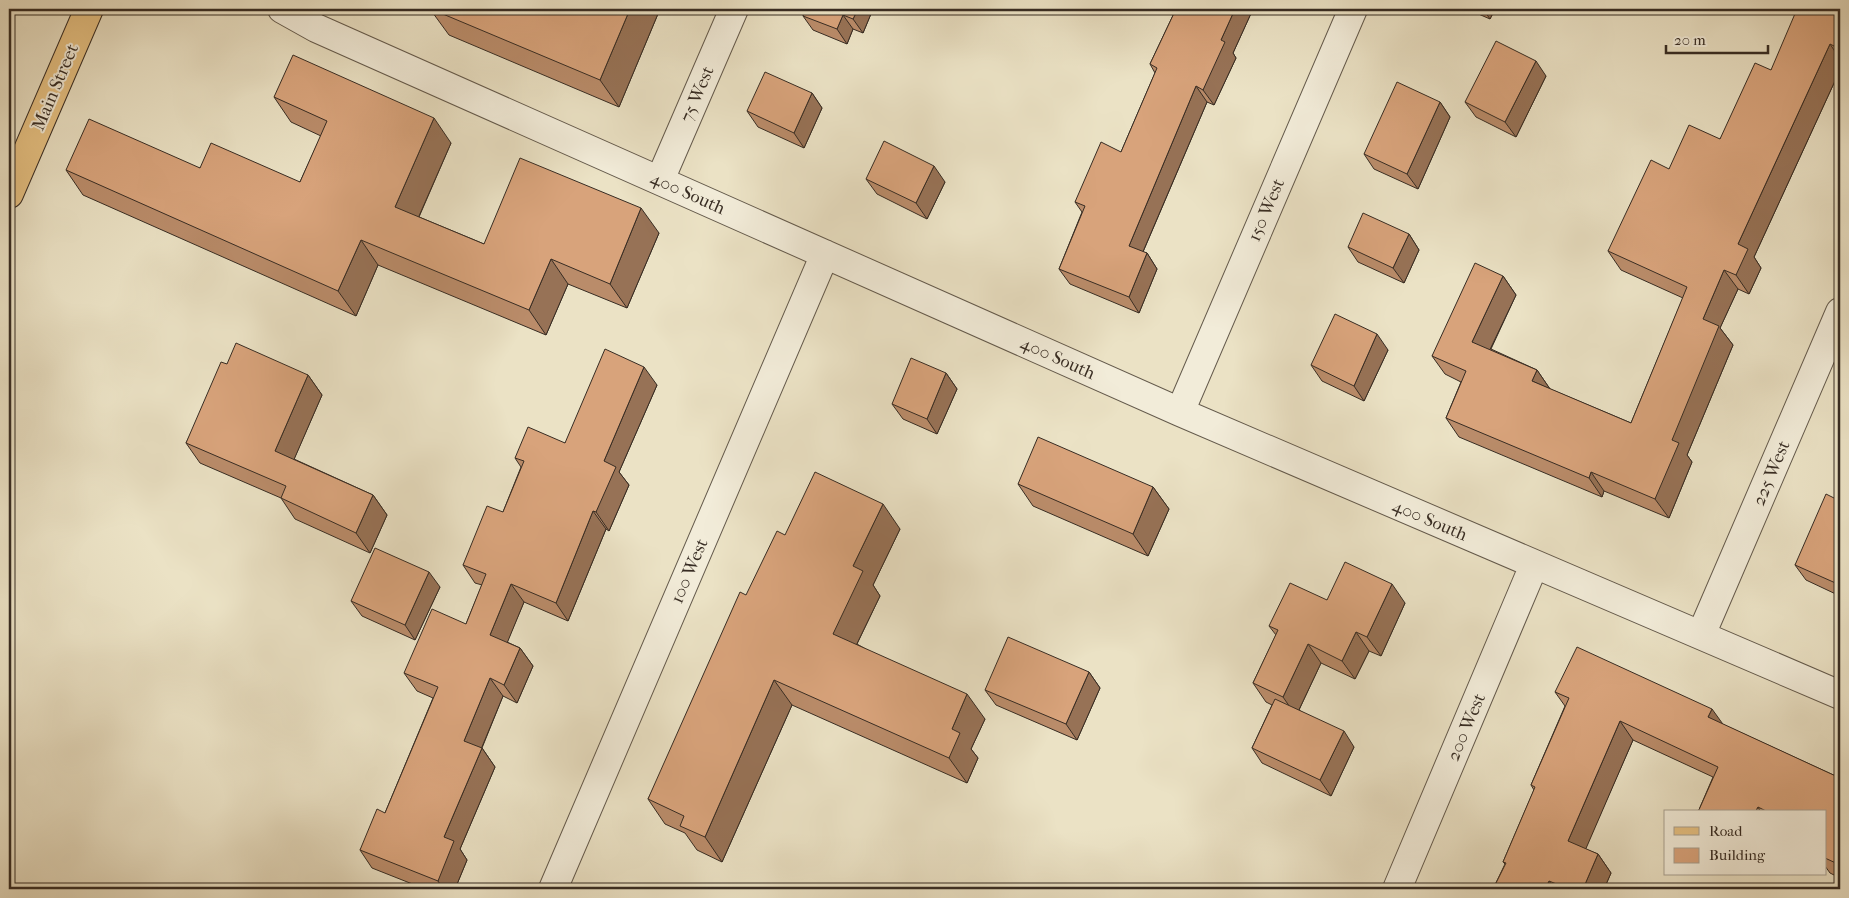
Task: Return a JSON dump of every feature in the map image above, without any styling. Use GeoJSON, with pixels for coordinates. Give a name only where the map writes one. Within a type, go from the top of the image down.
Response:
{"type":"FeatureCollection","features":[{"type":"Feature","properties":{"kind":"main road","name":"Main Street"},"geometry":{"type":"LineString","coordinates":[[9,194],[88,9]]}},
{"type":"Feature","properties":{"kind":"street","name":"400 South"},"geometry":{"type":"LineString","coordinates":[[282,9],[316,28],[1180,412],[1840,695]]}},
{"type":"Feature","properties":{"kind":"street","name":"75 West"},"geometry":{"type":"LineString","coordinates":[[660,180],[734,9]]}},
{"type":"Feature","properties":{"kind":"street","name":"150 West"},"geometry":{"type":"LineString","coordinates":[[1180,412],[1353,9]]}},
{"type":"Feature","properties":{"kind":"street","name":"100 West"},"geometry":{"type":"LineString","coordinates":[[553,889],[826,254]]}},
{"type":"Feature","properties":{"kind":"street","name":"225 West"},"geometry":{"type":"LineString","coordinates":[[1701,635],[1840,312]]}},
{"type":"Feature","properties":{"kind":"street","name":"200 West"},"geometry":{"type":"LineString","coordinates":[[1397,889],[1534,565]]}},
{"type":"Feature","properties":{"kind":"building"},"geometry":{"type":"Polygon","coordinates":[[[431,9],[630,9],[600,80],[431,9]]]}},
{"type":"Feature","properties":{"kind":"building"},"geometry":{"type":"Polygon","coordinates":[[[806,9],[858,9],[853,19],[843,15],[837,29],[803,16],[806,9]]]}},
{"type":"Feature","properties":{"kind":"building"},"geometry":{"type":"Polygon","coordinates":[[[1176,9],[1235,9],[1221,40],[1225,42],[1203,90],[1196,86],[1129,246],[1147,253],[1129,297],[1059,269],[1085,206],[1075,202],[1101,142],[1121,152],[1157,68],[1150,64],[1176,9]]]}},
{"type":"Feature","properties":{"kind":"building"},"geometry":{"type":"Polygon","coordinates":[[[1797,9],[1840,9],[1840,31],[1834,46],[1830,44],[1738,244],[1748,249],[1736,275],[1724,270],[1703,319],[1719,326],[1672,440],[1679,443],[1655,499],[1591,472],[1589,478],[1446,418],[1466,371],[1432,356],[1475,263],[1503,276],[1472,342],[1537,370],[1532,381],[1631,423],[1687,287],[1608,251],[1651,160],[1669,169],[1689,125],[1720,139],[1755,63],[1771,70],[1797,9]]]}},
{"type":"Feature","properties":{"kind":"building"},"geometry":{"type":"Polygon","coordinates":[[[1496,41],[1536,61],[1505,122],[1465,102],[1496,41]]]}},
{"type":"Feature","properties":{"kind":"building"},"geometry":{"type":"Polygon","coordinates":[[[293,55],[434,118],[395,207],[484,244],[520,158],[641,208],[610,284],[551,259],[529,310],[361,240],[338,291],[66,170],[89,119],[200,168],[211,143],[300,182],[327,121],[274,97],[293,55]]]}},
{"type":"Feature","properties":{"kind":"building"},"geometry":{"type":"Polygon","coordinates":[[[765,72],[812,93],[794,133],[747,111],[765,72]]]}},
{"type":"Feature","properties":{"kind":"building"},"geometry":{"type":"Polygon","coordinates":[[[1397,82],[1440,102],[1407,174],[1364,154],[1397,82]]]}},
{"type":"Feature","properties":{"kind":"building"},"geometry":{"type":"Polygon","coordinates":[[[884,141],[934,166],[916,203],[866,179],[884,141]]]}},
{"type":"Feature","properties":{"kind":"building"},"geometry":{"type":"Polygon","coordinates":[[[1363,213],[1409,234],[1393,268],[1348,247],[1363,213]]]}},
{"type":"Feature","properties":{"kind":"building"},"geometry":{"type":"Polygon","coordinates":[[[1335,314],[1377,334],[1354,386],[1311,365],[1335,314]]]}},
{"type":"Feature","properties":{"kind":"building"},"geometry":{"type":"Polygon","coordinates":[[[236,343],[308,375],[275,451],[373,495],[356,533],[281,498],[286,486],[186,443],[221,362],[227,364],[236,343]]]}},
{"type":"Feature","properties":{"kind":"building"},"geometry":{"type":"Polygon","coordinates":[[[605,349],[644,367],[604,461],[616,467],[596,512],[593,511],[556,603],[511,584],[490,635],[520,648],[504,685],[490,678],[464,741],[482,748],[444,837],[454,841],[438,881],[360,850],[377,809],[385,813],[438,687],[404,673],[432,609],[466,624],[486,574],[463,565],[487,506],[503,512],[524,461],[515,458],[528,427],[565,443],[605,349]]]}},
{"type":"Feature","properties":{"kind":"building"},"geometry":{"type":"Polygon","coordinates":[[[911,358],[946,373],[927,419],[892,404],[911,358]]]}},
{"type":"Feature","properties":{"kind":"building"},"geometry":{"type":"Polygon","coordinates":[[[1038,437],[1153,487],[1133,534],[1018,484],[1038,437]]]}},
{"type":"Feature","properties":{"kind":"building"},"geometry":{"type":"Polygon","coordinates":[[[815,472],[883,504],[853,566],[863,571],[833,634],[967,694],[952,729],[960,733],[949,758],[774,680],[705,837],[680,826],[684,816],[648,799],[740,592],[746,595],[777,531],[785,535],[815,472]]]}},
{"type":"Feature","properties":{"kind":"building"},"geometry":{"type":"Polygon","coordinates":[[[1826,494],[1840,501],[1840,585],[1795,565],[1826,494]]]}},
{"type":"Feature","properties":{"kind":"building"},"geometry":{"type":"Polygon","coordinates":[[[375,548],[429,572],[405,625],[351,601],[375,548]]]}},
{"type":"Feature","properties":{"kind":"building"},"geometry":{"type":"Polygon","coordinates":[[[1345,562],[1392,584],[1367,637],[1356,632],[1342,661],[1308,644],[1283,697],[1253,683],[1278,630],[1269,626],[1290,583],[1327,600],[1345,562]]]}},
{"type":"Feature","properties":{"kind":"building"},"geometry":{"type":"Polygon","coordinates":[[[1008,637],[1089,672],[1066,724],[985,690],[1008,637]]]}},
{"type":"Feature","properties":{"kind":"building"},"geometry":{"type":"Polygon","coordinates":[[[1577,647],[1712,709],[1708,717],[1840,778],[1840,865],[1826,858],[1826,810],[1764,810],[1758,807],[1756,810],[1699,810],[1718,767],[1620,721],[1568,841],[1598,854],[1583,889],[1569,889],[1549,881],[1545,889],[1493,889],[1506,863],[1503,862],[1535,787],[1531,785],[1569,698],[1555,692],[1577,647]]]}},
{"type":"Feature","properties":{"kind":"building"},"geometry":{"type":"Polygon","coordinates":[[[1275,699],[1344,731],[1320,780],[1252,748],[1275,699]]]}}]}
